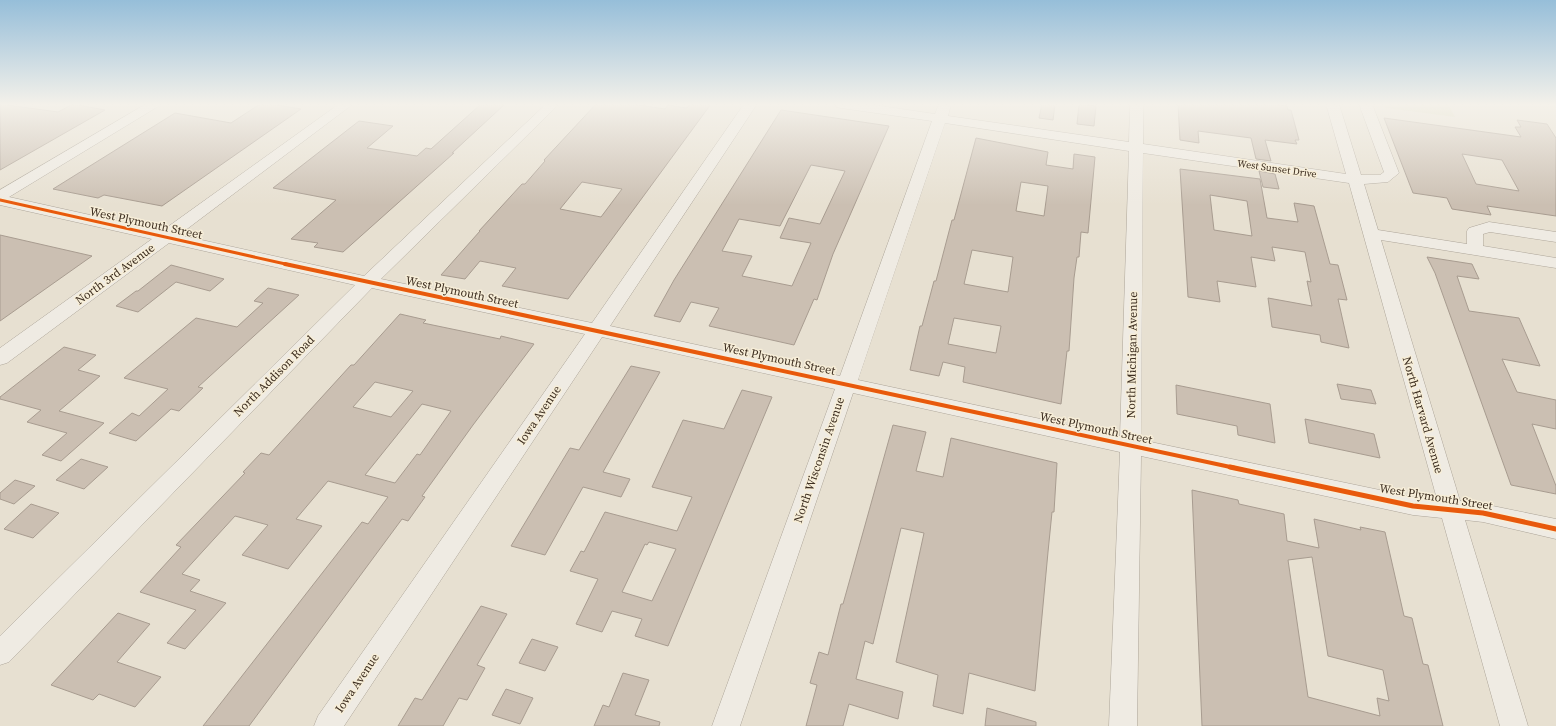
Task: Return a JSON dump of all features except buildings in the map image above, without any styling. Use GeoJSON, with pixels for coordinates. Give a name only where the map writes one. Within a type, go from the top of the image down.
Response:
{"type":"FeatureCollection","features":[{"type":"Feature","properties":{"kind":"street"},"geometry":{"type":"LineString","coordinates":[[0,196],[98,138]]}},
{"type":"Feature","properties":{"kind":"street","name":"North 3rd Avenue"},"geometry":{"type":"LineString","coordinates":[[0,358],[301,138]]}},
{"type":"Feature","properties":{"kind":"street","name":"North Addison Road"},"geometry":{"type":"LineString","coordinates":[[0,653],[368,282],[518,138]]}},
{"type":"Feature","properties":{"kind":"street","name":"Iowa Avenue"},"geometry":{"type":"LineString","coordinates":[[328,726],[728,138]]}},
{"type":"Feature","properties":{"kind":"street","name":"North Wisconsin Avenue"},"geometry":{"type":"LineString","coordinates":[[726,726],[933,138]]}},
{"type":"Feature","properties":{"kind":"street","name":"West Sunset Drive"},"geometry":{"type":"LineString","coordinates":[[1087,138],[1136,147],[1356,180],[1383,179],[1392,173],[1379,138]]}},
{"type":"Feature","properties":{"kind":"street","name":"North Michigan Avenue"},"geometry":{"type":"LineString","coordinates":[[1123,726],[1131,446],[1136,138]]}},
{"type":"Feature","properties":{"kind":"street","name":"North Harvard Avenue"},"geometry":{"type":"LineString","coordinates":[[1344,138],[1514,726]]}},
{"type":"Feature","properties":{"kind":"street","name":"West Plymouth Street"},"geometry":{"type":"LineString","coordinates":[[0,200],[368,282],[1413,506],[1483,513],[1556,529]]}},
{"type":"Feature","properties":{"kind":"street"},"geometry":{"type":"LineString","coordinates":[[1475,250],[1475,230],[1489,227],[1556,237]]}},
{"type":"Feature","properties":{"kind":"street"},"geometry":{"type":"LineString","coordinates":[[1372,234],[1556,263]]}},
{"type":"Feature","properties":{"kind":"cycle path"},"geometry":{"type":"LineString","coordinates":[[0,200],[368,282],[1413,506],[1483,513],[1556,529]]}}]}
